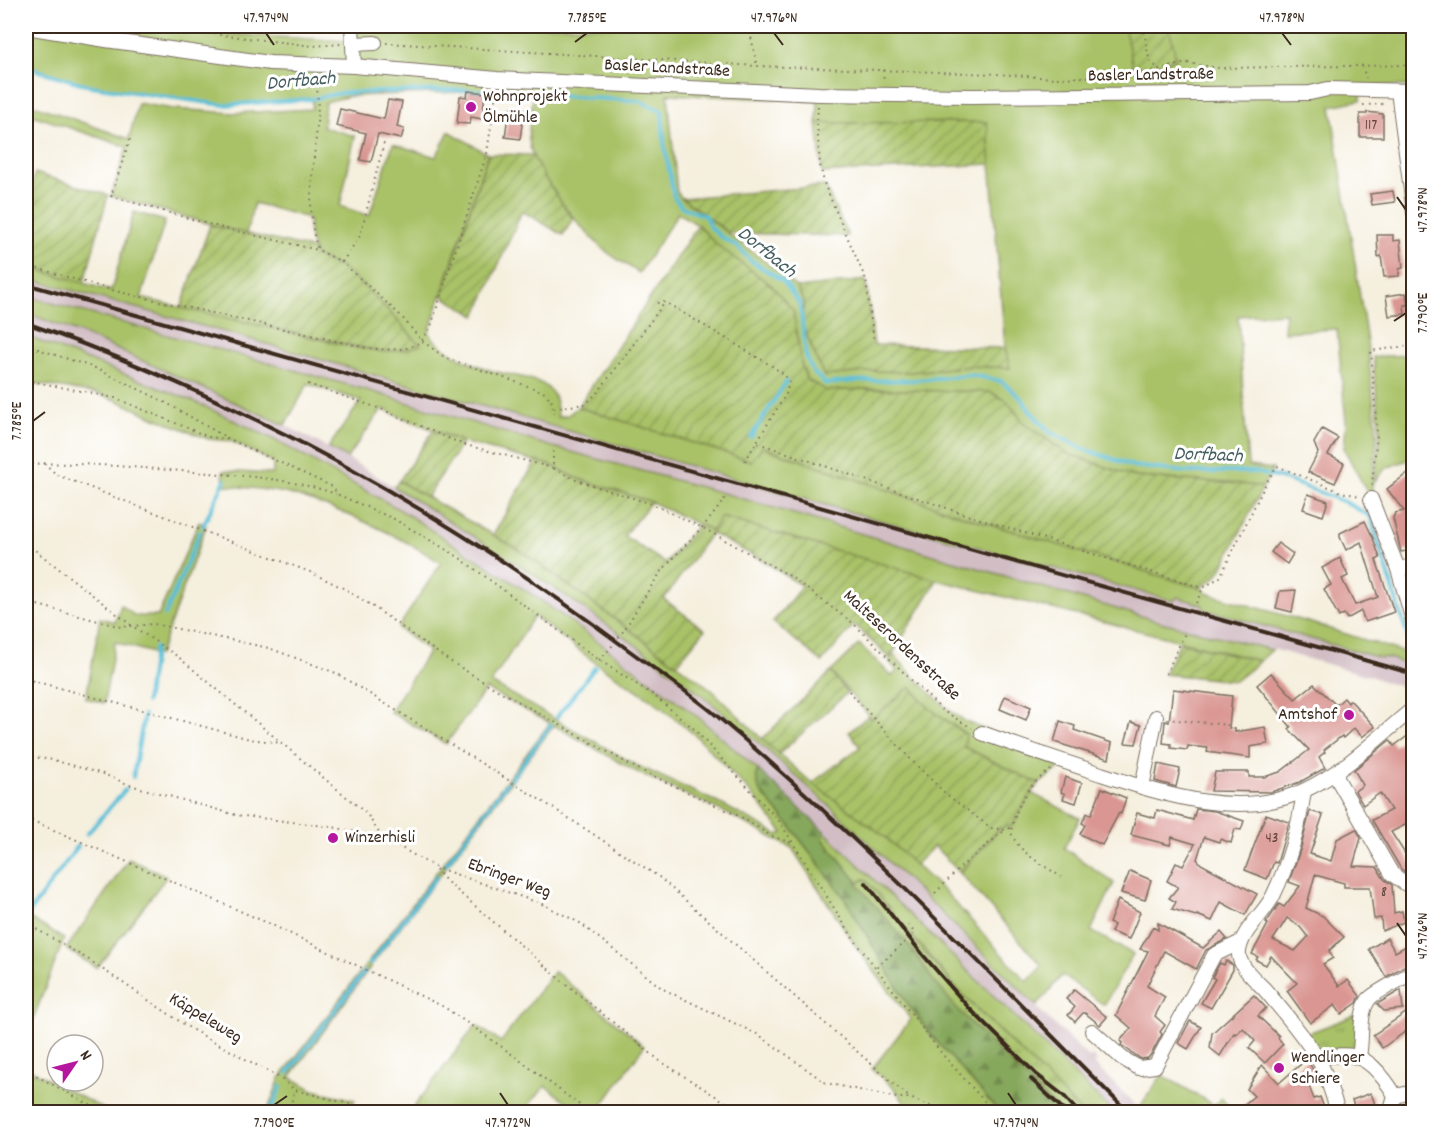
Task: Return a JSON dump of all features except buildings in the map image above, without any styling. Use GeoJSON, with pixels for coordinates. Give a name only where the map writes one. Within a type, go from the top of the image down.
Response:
{"type":"FeatureCollection","features":[{"type":"Feature","properties":{"kind":"street"},"geometry":{"type":"LineString","coordinates":[[352,26],[354,66]]}},
{"type":"Feature","properties":{"kind":"street","name":"Basler Landstraße"},"geometry":{"type":"LineString","coordinates":[[26,27],[270,63],[354,66],[497,79],[819,94],[971,96],[1310,93],[1328,89],[1413,91]]}},
{"type":"Feature","properties":{"kind":"street"},"geometry":{"type":"LineString","coordinates":[[353,44],[375,42]]}},
{"type":"Feature","properties":{"kind":"street"},"geometry":{"type":"LineString","coordinates":[[1398,91],[1413,213]]}},
{"type":"Feature","properties":{"kind":"street"},"geometry":{"type":"LineString","coordinates":[[1371,500],[1398,569],[1413,624]]}},
{"type":"Feature","properties":{"kind":"street"},"geometry":{"type":"LineString","coordinates":[[1398,569],[1413,566]]}},
{"type":"Feature","properties":{"kind":"street"},"geometry":{"type":"LineString","coordinates":[[982,733],[1142,787],[1197,800],[1238,804],[1283,798],[1304,791],[1335,775],[1413,708]]}},
{"type":"Feature","properties":{"kind":"street"},"geometry":{"type":"LineString","coordinates":[[1142,787],[1155,717]]}},
{"type":"Feature","properties":{"kind":"street"},"geometry":{"type":"LineString","coordinates":[[1335,775],[1392,874],[1413,887]]}},
{"type":"Feature","properties":{"kind":"street"},"geometry":{"type":"LineString","coordinates":[[1304,791],[1290,853],[1278,884],[1271,899],[1241,942],[1239,953],[1242,965],[1272,998],[1317,1057],[1328,1081],[1338,1113]]}},
{"type":"Feature","properties":{"kind":"street"},"geometry":{"type":"LineString","coordinates":[[1092,1031],[1122,1058],[1139,1068],[1155,1066],[1214,955],[1241,942]]}},
{"type":"Feature","properties":{"kind":"street"},"geometry":{"type":"LineString","coordinates":[[1359,1056],[1364,1012],[1369,998],[1401,981],[1413,971]]}},
{"type":"Feature","properties":{"kind":"street"},"geometry":{"type":"LineString","coordinates":[[1317,1057],[1359,1056],[1370,1062],[1395,1096],[1390,1113]]}},
{"type":"Feature","properties":{"kind":"street"},"geometry":{"type":"LineString","coordinates":[[1395,1096],[1413,1092]]}},
{"type":"Feature","properties":{"kind":"path"},"geometry":{"type":"LineString","coordinates":[[148,26],[313,46],[353,44]]}},
{"type":"Feature","properties":{"kind":"path"},"geometry":{"type":"LineString","coordinates":[[749,26],[757,66]]}},
{"type":"Feature","properties":{"kind":"path"},"geometry":{"type":"LineString","coordinates":[[1143,26],[1149,59],[1157,69]]}},
{"type":"Feature","properties":{"kind":"path"},"geometry":{"type":"LineString","coordinates":[[375,42],[757,66],[1054,78],[1126,76],[1187,63],[1219,68],[1413,65]]}},
{"type":"Feature","properties":{"kind":"path"},"geometry":{"type":"LineString","coordinates":[[318,90],[312,219],[318,250]]}},
{"type":"Feature","properties":{"kind":"path"},"geometry":{"type":"LineString","coordinates":[[26,265],[115,291],[363,347],[382,351],[407,348],[422,341],[431,326],[487,153],[496,94]]}},
{"type":"Feature","properties":{"kind":"path"},"geometry":{"type":"LineString","coordinates":[[819,94],[817,123],[820,165],[825,186],[866,280],[874,342]]}},
{"type":"Feature","properties":{"kind":"path"},"geometry":{"type":"LineString","coordinates":[[130,139],[111,196],[219,227],[318,250],[342,262],[399,315],[422,341],[446,358],[542,391],[551,399],[555,418]]}},
{"type":"Feature","properties":{"kind":"path"},"geometry":{"type":"LineString","coordinates":[[342,262],[360,236],[385,140]]}},
{"type":"Feature","properties":{"kind":"path"},"geometry":{"type":"LineString","coordinates":[[554,408],[586,404],[598,392],[665,302]]}},
{"type":"Feature","properties":{"kind":"path"},"geometry":{"type":"LineString","coordinates":[[657,303],[665,302],[785,375],[789,382],[786,394],[745,461]]}},
{"type":"Feature","properties":{"kind":"path"},"geometry":{"type":"LineString","coordinates":[[26,345],[96,368],[161,400],[229,439],[331,486],[339,495]]}},
{"type":"Feature","properties":{"kind":"path"},"geometry":{"type":"LineString","coordinates":[[1196,603],[1203,588],[1220,577],[1266,483],[1277,466],[1341,492],[1371,500],[1377,434],[1371,351],[1413,345]]}},
{"type":"Feature","properties":{"kind":"path"},"geometry":{"type":"LineString","coordinates":[[26,380],[115,398],[209,437],[229,439]]}},
{"type":"Feature","properties":{"kind":"path","name":"Malteserordensstraße"},"geometry":{"type":"LineString","coordinates":[[308,384],[381,409],[462,444],[553,468],[576,480],[652,504],[703,528],[762,559],[816,595],[854,624],[943,711],[957,721],[982,733]]}},
{"type":"Feature","properties":{"kind":"path"},"geometry":{"type":"LineString","coordinates":[[758,443],[968,515],[1203,588]]}},
{"type":"Feature","properties":{"kind":"path"},"geometry":{"type":"LineString","coordinates":[[553,451],[553,468]]}},
{"type":"Feature","properties":{"kind":"path"},"geometry":{"type":"LineString","coordinates":[[26,464],[98,464],[276,479],[339,495],[394,519],[457,556],[600,660],[652,694],[692,727],[779,821],[853,938],[943,1055],[994,1113]]}},
{"type":"Feature","properties":{"kind":"path"},"geometry":{"type":"LineString","coordinates":[[44,464],[57,475],[320,576],[370,605],[480,680],[625,762],[743,818],[771,836],[792,843]]}},
{"type":"Feature","properties":{"kind":"path"},"geometry":{"type":"LineString","coordinates":[[600,660],[621,634],[666,566],[703,528],[725,498]]}},
{"type":"Feature","properties":{"kind":"path"},"geometry":{"type":"LineString","coordinates":[[26,543],[131,625],[177,656],[284,744],[367,814],[382,837]]}},
{"type":"Feature","properties":{"kind":"path"},"geometry":{"type":"LineString","coordinates":[[26,602],[121,627],[154,624],[269,648],[336,673],[659,877],[910,1098]]}},
{"type":"Feature","properties":{"kind":"path"},"geometry":{"type":"LineString","coordinates":[[1166,674],[1186,631]]}},
{"type":"Feature","properties":{"kind":"path"},"geometry":{"type":"LineString","coordinates":[[26,679],[250,739],[284,744]]}},
{"type":"Feature","properties":{"kind":"path"},"geometry":{"type":"LineString","coordinates":[[849,691],[912,761],[946,794],[991,828],[1005,830]]}},
{"type":"Feature","properties":{"kind":"path"},"geometry":{"type":"LineString","coordinates":[[1155,717],[1228,725]]}},
{"type":"Feature","properties":{"kind":"path","name":"Ebringer Weg"},"geometry":{"type":"LineString","coordinates":[[26,756],[53,760],[103,774],[130,785],[236,815],[332,827],[382,837],[435,867],[542,904],[580,923],[663,989],[759,1035],[826,1083],[897,1098],[910,1098],[945,1113]]}},
{"type":"Feature","properties":{"kind":"path"},"geometry":{"type":"LineString","coordinates":[[1061,877],[1017,845],[1011,832],[1024,794],[1045,774],[1064,762]]}},
{"type":"Feature","properties":{"kind":"path"},"geometry":{"type":"LineString","coordinates":[[26,818],[270,924],[444,1007],[502,1047],[589,1113]]}},
{"type":"Feature","properties":{"kind":"path"},"geometry":{"type":"LineString","coordinates":[[935,893],[964,864],[1005,830],[1012,827]]}},
{"type":"Feature","properties":{"kind":"path"},"geometry":{"type":"LineString","coordinates":[[435,867],[446,881],[660,1061],[741,1113]]}},
{"type":"Feature","properties":{"kind":"path","name":"Käppeleweg"},"geometry":{"type":"LineString","coordinates":[[26,923],[89,960],[190,1029],[280,1078],[295,1090],[381,1113]]}},
{"type":"Feature","properties":{"kind":"path"},"geometry":{"type":"LineString","coordinates":[[877,967],[915,933],[907,924]]}},
{"type":"Feature","properties":{"kind":"path"},"geometry":{"type":"LineString","coordinates":[[26,1070],[103,1113]]}},
{"type":"Feature","properties":{"kind":"path"},"geometry":{"type":"LineString","coordinates":[[293,1113],[290,1107],[295,1090]]}},
{"type":"Feature","properties":{"kind":"shaded area"},"geometry":{"type":"Polygon","coordinates":[[[26,278],[239,336],[861,515],[1174,601],[1176,597],[1203,605],[1203,609],[1380,658],[1384,656],[1413,668],[1413,689],[1276,650],[1161,622],[730,495],[546,445],[370,391],[26,296],[26,278]]]}},
{"type":"Feature","properties":{"kind":"shaded area"},"geometry":{"type":"Polygon","coordinates":[[[26,313],[83,334],[285,425],[347,458],[432,510],[628,639],[705,698],[777,760],[869,844],[1089,1058],[1092,1056],[1097,1061],[1094,1064],[1139,1108],[1149,1112],[1113,1112],[825,832],[758,770],[698,717],[539,599],[431,528],[271,438],[193,401],[26,336],[26,313]]]}},
{"type":"Feature","properties":{"kind":"green space"},"geometry":{"type":"Polygon","coordinates":[[[26,26],[168,26],[230,34],[346,41],[349,38],[348,26],[1413,26],[1413,86],[1362,86],[1361,100],[1331,106],[1367,342],[1377,434],[1371,499],[1344,449],[1346,422],[1337,329],[1284,332],[1285,313],[1238,316],[1248,466],[1273,469],[1263,487],[1135,477],[1066,453],[1024,423],[1007,401],[990,392],[865,389],[827,391],[807,380],[772,286],[717,245],[698,225],[678,213],[639,273],[609,254],[590,236],[546,181],[532,152],[529,134],[533,97],[464,90],[462,92],[350,96],[325,102],[323,127],[355,136],[340,206],[369,216],[393,144],[436,157],[449,131],[488,154],[429,332],[440,345],[467,361],[493,371],[542,384],[553,394],[558,417],[568,415],[578,407],[751,461],[762,447],[967,517],[1203,588],[1206,593],[1406,653],[1412,667],[1384,657],[1380,658],[1203,609],[1203,605],[1177,597],[1174,601],[861,515],[239,336],[26,278],[26,266],[111,291],[134,212],[165,221],[141,298],[362,349],[420,345],[385,307],[344,269],[316,256],[310,240],[308,218],[254,203],[246,234],[111,196],[127,147],[26,113],[26,102],[129,139],[138,103],[173,109],[235,113],[312,109],[312,99],[223,105],[91,86],[26,67],[26,26]],[[668,94],[677,192],[797,288],[804,302],[802,324],[824,376],[971,366],[1009,368],[1005,348],[987,123],[817,123],[818,101],[668,94]]]}},
{"type":"Feature","properties":{"kind":"green space"},"geometry":{"type":"Polygon","coordinates":[[[1124,26],[1169,26],[1176,59],[1134,71],[1124,26]]]}},
{"type":"Feature","properties":{"kind":"green space"},"geometry":{"type":"Polygon","coordinates":[[[987,122],[991,164],[822,173],[817,123],[987,122]]]}},
{"type":"Feature","properties":{"kind":"green space"},"geometry":{"type":"Polygon","coordinates":[[[488,154],[532,155],[573,219],[563,235],[522,211],[476,316],[442,296],[488,154]]]}},
{"type":"Feature","properties":{"kind":"green space"},"geometry":{"type":"Polygon","coordinates":[[[35,173],[108,195],[84,283],[26,266],[26,210],[35,173]]]}},
{"type":"Feature","properties":{"kind":"green space"},"geometry":{"type":"Polygon","coordinates":[[[825,186],[848,236],[729,233],[682,198],[825,186]]]}},
{"type":"Feature","properties":{"kind":"green space"},"geometry":{"type":"Polygon","coordinates":[[[210,225],[312,249],[316,256],[344,269],[356,279],[420,345],[382,352],[181,308],[210,225]]]}},
{"type":"Feature","properties":{"kind":"green space"},"geometry":{"type":"Polygon","coordinates":[[[698,225],[717,245],[772,286],[793,310],[802,367],[807,380],[827,391],[865,389],[990,392],[1007,401],[1024,423],[1066,453],[1135,477],[1263,487],[1221,570],[1215,578],[1200,588],[967,517],[762,447],[751,461],[578,407],[698,225]]]}},
{"type":"Feature","properties":{"kind":"green space"},"geometry":{"type":"Polygon","coordinates":[[[866,280],[874,345],[1005,348],[1010,368],[971,366],[824,376],[802,324],[804,302],[797,288],[866,280]]]}},
{"type":"Feature","properties":{"kind":"green space"},"geometry":{"type":"Polygon","coordinates":[[[26,296],[370,391],[546,445],[730,495],[1161,622],[1272,650],[1260,661],[913,574],[721,517],[712,531],[651,502],[576,478],[553,466],[463,442],[382,409],[347,458],[328,448],[361,401],[308,384],[285,425],[83,334],[26,313],[26,296]]]}},
{"type":"Feature","properties":{"kind":"green space"},"geometry":{"type":"Polygon","coordinates":[[[26,336],[193,401],[271,438],[402,511],[539,599],[600,643],[698,717],[758,770],[756,775],[760,790],[844,897],[907,1003],[931,1035],[999,1112],[937,1112],[904,1102],[895,1089],[872,1069],[911,1019],[861,954],[792,848],[724,812],[637,772],[554,725],[379,955],[290,1077],[313,1090],[355,1100],[345,1112],[267,1112],[280,1078],[550,723],[486,689],[446,744],[390,712],[429,651],[398,628],[441,563],[388,533],[331,508],[285,493],[224,485],[223,471],[273,474],[273,462],[231,441],[208,439],[99,394],[26,382],[26,336]],[[534,616],[491,683],[636,765],[721,804],[778,835],[783,833],[751,793],[696,736],[651,699],[597,664],[534,616]]]}},
{"type":"Feature","properties":{"kind":"green space"},"geometry":{"type":"Polygon","coordinates":[[[1408,355],[1413,392],[1413,458],[1386,468],[1375,481],[1380,434],[1373,357],[1408,355]]]}},
{"type":"Feature","properties":{"kind":"green space"},"geometry":{"type":"Polygon","coordinates":[[[433,431],[463,442],[427,497],[399,481],[433,431]]]}},
{"type":"Feature","properties":{"kind":"green space"},"geometry":{"type":"Polygon","coordinates":[[[536,461],[553,466],[576,478],[651,502],[624,536],[665,563],[699,524],[712,531],[721,517],[937,580],[890,658],[854,625],[822,662],[773,622],[802,586],[762,560],[711,533],[664,599],[705,630],[677,664],[521,551],[493,535],[536,461]]]}},
{"type":"Feature","properties":{"kind":"green space"},"geometry":{"type":"Polygon","coordinates":[[[399,481],[521,551],[711,689],[762,739],[812,783],[883,835],[947,894],[1027,982],[1042,966],[960,873],[1000,828],[1012,826],[1031,793],[1080,818],[1064,848],[1114,883],[1091,931],[1133,954],[1104,1005],[1062,975],[1037,1006],[791,771],[705,698],[592,614],[394,487],[399,481]]]}},
{"type":"Feature","properties":{"kind":"green space"},"geometry":{"type":"Polygon","coordinates":[[[199,522],[206,526],[159,655],[115,642],[104,703],[86,698],[100,618],[115,622],[121,605],[135,616],[158,616],[199,522]]]}},
{"type":"Feature","properties":{"kind":"green space"},"geometry":{"type":"Polygon","coordinates":[[[1180,642],[1260,661],[1235,681],[1164,674],[1180,642]]]}},
{"type":"Feature","properties":{"kind":"green space"},"geometry":{"type":"Polygon","coordinates":[[[859,644],[892,676],[897,671],[889,661],[893,654],[949,710],[965,721],[1063,765],[1039,784],[964,747],[966,734],[929,708],[910,687],[872,719],[831,672],[859,644]]]}},
{"type":"Feature","properties":{"kind":"green space"},"geometry":{"type":"Polygon","coordinates":[[[831,672],[847,693],[779,754],[762,739],[831,672]]]}},
{"type":"Feature","properties":{"kind":"green space"},"geometry":{"type":"Polygon","coordinates":[[[910,687],[929,708],[966,735],[964,747],[1039,784],[1031,793],[1012,826],[999,828],[960,873],[934,846],[915,865],[883,835],[812,783],[860,747],[849,732],[868,716],[872,719],[910,687]]]}},
{"type":"Feature","properties":{"kind":"green space"},"geometry":{"type":"Polygon","coordinates":[[[758,770],[825,832],[823,839],[959,1011],[1060,1112],[999,1112],[931,1035],[907,1003],[844,897],[790,826],[759,790],[756,775],[758,770]]]}},
{"type":"Feature","properties":{"kind":"green space"},"geometry":{"type":"Polygon","coordinates":[[[825,832],[1113,1112],[1081,1112],[959,991],[864,879],[857,884],[823,839],[825,832]]]}},
{"type":"Feature","properties":{"kind":"green space"},"geometry":{"type":"Polygon","coordinates":[[[129,859],[167,876],[97,968],[66,949],[129,859]]]}},
{"type":"Feature","properties":{"kind":"green space"},"geometry":{"type":"Polygon","coordinates":[[[865,879],[947,979],[1081,1112],[1060,1112],[959,1011],[912,949],[857,884],[865,879]]]}},
{"type":"Feature","properties":{"kind":"green space"},"geometry":{"type":"Polygon","coordinates":[[[26,916],[64,939],[26,1038],[26,916]]]}},
{"type":"Feature","properties":{"kind":"green space"},"geometry":{"type":"Polygon","coordinates":[[[554,971],[644,1046],[598,1112],[581,1112],[545,1086],[523,1112],[410,1112],[476,1025],[501,1042],[554,971]]]}},
{"type":"Feature","properties":{"kind":"green space"},"geometry":{"type":"Polygon","coordinates":[[[1364,1012],[1359,1056],[1317,1057],[1300,1036],[1364,1012]]]}},
{"type":"Feature","properties":{"kind":"green space"},"geometry":{"type":"Polygon","coordinates":[[[26,1068],[45,1077],[45,1093],[74,1093],[109,1112],[26,1112],[26,1068]]]}},
{"type":"Feature","properties":{"kind":"green space"},"geometry":{"type":"Polygon","coordinates":[[[1162,1075],[1214,1105],[1221,1098],[1234,1112],[1149,1112],[1139,1108],[1162,1075]]]}},
{"type":"Feature","properties":{"kind":"waterway","name":"Dorfbach"},"geometry":{"type":"LineString","coordinates":[[26,67],[91,86],[223,105],[312,99],[341,93],[464,90],[640,101],[662,111],[664,143],[674,197],[682,207],[705,216],[711,228],[720,236],[738,247],[750,260],[783,281],[800,304],[806,356],[813,372],[826,384],[972,375],[1001,381],[1021,398],[1050,432],[1081,448],[1133,466],[1186,472],[1255,472],[1284,479],[1345,502],[1370,516],[1414,656]]}},
{"type":"Feature","properties":{"kind":"waterway"},"geometry":{"type":"LineString","coordinates":[[751,437],[786,382]]}},
{"type":"Feature","properties":{"kind":"waterway"},"geometry":{"type":"LineString","coordinates":[[203,526],[225,480]]}},
{"type":"Feature","properties":{"kind":"waterway"},"geometry":{"type":"LineString","coordinates":[[165,615],[200,532]]}},
{"type":"Feature","properties":{"kind":"waterway"},"geometry":{"type":"LineString","coordinates":[[146,702],[155,648]]}},
{"type":"Feature","properties":{"kind":"waterway"},"geometry":{"type":"LineString","coordinates":[[557,717],[595,667]]}},
{"type":"Feature","properties":{"kind":"waterway"},"geometry":{"type":"LineString","coordinates":[[133,777],[144,715]]}},
{"type":"Feature","properties":{"kind":"waterway"},"geometry":{"type":"LineString","coordinates":[[511,779],[551,725]]}},
{"type":"Feature","properties":{"kind":"waterway"},"geometry":{"type":"LineString","coordinates":[[446,864],[507,783]]}},
{"type":"Feature","properties":{"kind":"waterway"},"geometry":{"type":"LineString","coordinates":[[87,834],[125,790]]}},
{"type":"Feature","properties":{"kind":"waterway"},"geometry":{"type":"LineString","coordinates":[[26,917],[78,846]]}},
{"type":"Feature","properties":{"kind":"waterway"},"geometry":{"type":"LineString","coordinates":[[370,964],[437,876]]}},
{"type":"Feature","properties":{"kind":"waterway"},"geometry":{"type":"LineString","coordinates":[[288,1073],[364,972]]}},
{"type":"Feature","properties":{"kind":"waterway"},"geometry":{"type":"LineString","coordinates":[[270,1112],[281,1086]]}},
{"type":"Feature","properties":{"kind":"railway"},"geometry":{"type":"LineString","coordinates":[[26,284],[1414,674]]}},
{"type":"Feature","properties":{"kind":"railway"},"geometry":{"type":"LineString","coordinates":[[26,323],[106,353],[261,422],[411,504],[554,596],[694,698],[771,763],[876,860],[1128,1112]]}},
{"type":"Feature","properties":{"kind":"railway"},"geometry":{"type":"LineString","coordinates":[[866,883],[923,955],[970,1009],[1036,1074],[1064,1096],[1078,1112]]}},
{"type":"Feature","properties":{"kind":"railway"},"geometry":{"type":"LineString","coordinates":[[1031,1079],[1066,1112]]}},
{"type":"Feature","properties":{"kind":"place","name":"Wohnprojekt Ölmühle"},"geometry":{"type":"Point","coordinates":[471,107]}},
{"type":"Feature","properties":{"kind":"place","name":"Amtshof"},"geometry":{"type":"Point","coordinates":[1349,715]}},
{"type":"Feature","properties":{"kind":"place","name":"Winzerhisli"},"geometry":{"type":"Point","coordinates":[333,838]}},
{"type":"Feature","properties":{"kind":"place","name":"Wendlinger Schiere"},"geometry":{"type":"Point","coordinates":[1279,1068]}}]}
